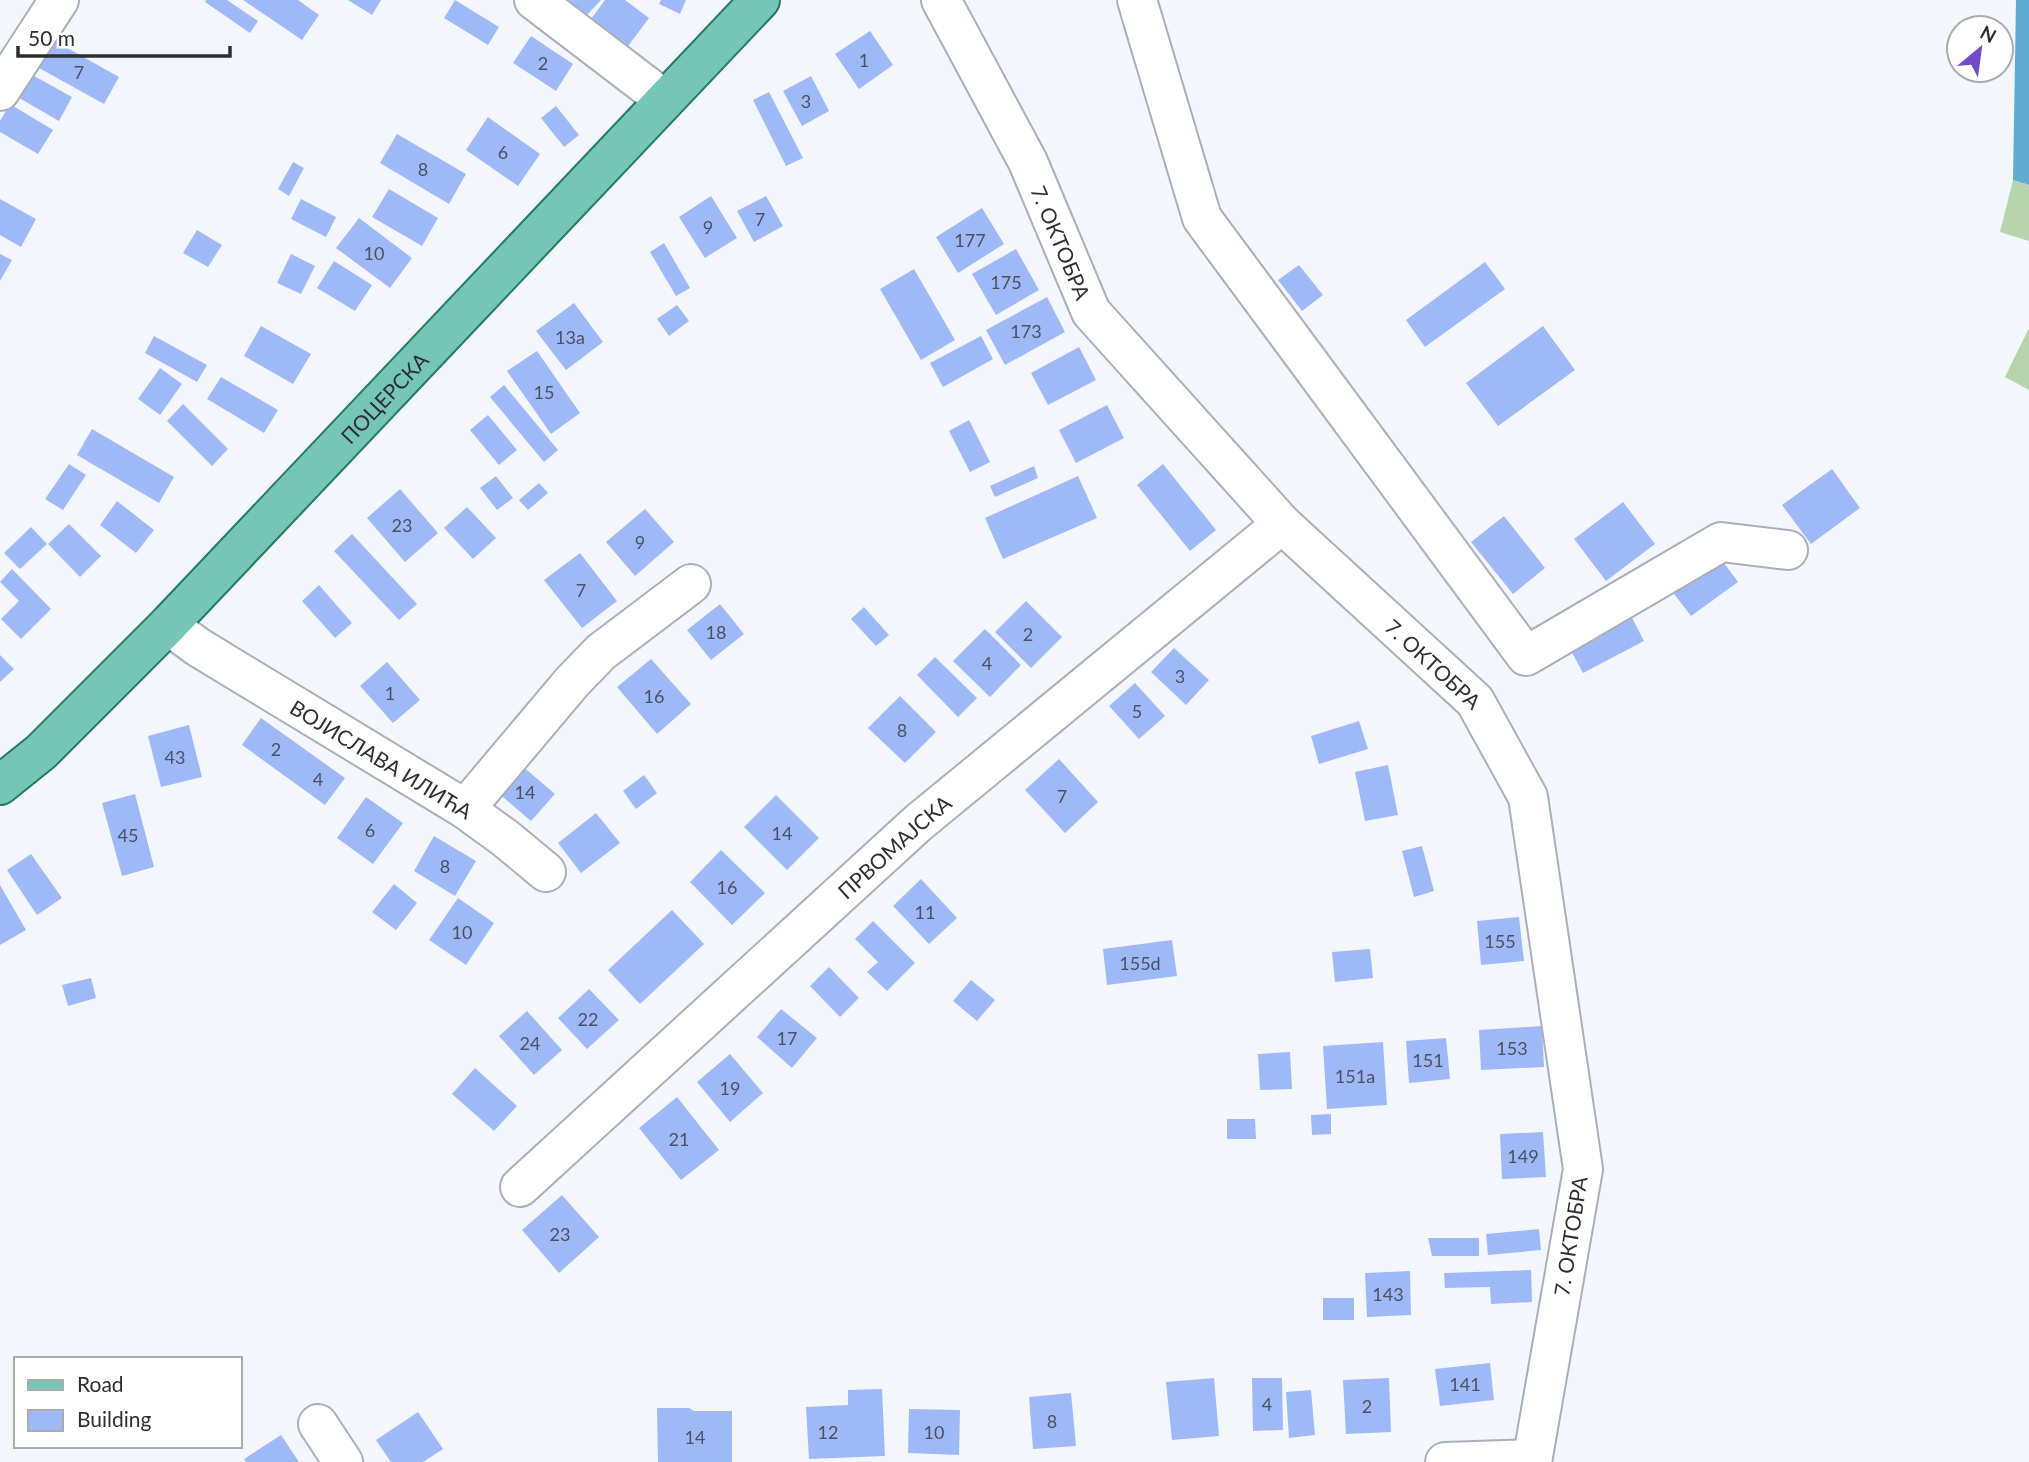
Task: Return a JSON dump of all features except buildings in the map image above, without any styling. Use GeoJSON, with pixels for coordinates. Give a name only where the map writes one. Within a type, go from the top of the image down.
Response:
{"type":"FeatureCollection","features":[{"type":"Feature","properties":{"kind":"main road","name":"ПОЦЕРСКА"},"geometry":{"type":"LineString","coordinates":[[0,785],[41,752],[168,625],[760,0]]}},
{"type":"Feature","properties":{"kind":"street"},"geometry":{"type":"LineString","coordinates":[[0,91],[58,0]]}},
{"type":"Feature","properties":{"kind":"street"},"geometry":{"type":"LineString","coordinates":[[534,0],[665,100]]}},
{"type":"Feature","properties":{"kind":"street","name":"7. ОКТОБРА"},"geometry":{"type":"LineString","coordinates":[[941,0],[1028,162],[1091,312],[1282,524],[1475,701],[1528,797],[1583,1169],[1532,1461]]}},
{"type":"Feature","properties":{"kind":"street"},"geometry":{"type":"LineString","coordinates":[[1137,0],[1202,218],[1526,656],[1721,542],[1788,550]]}},
{"type":"Feature","properties":{"kind":"street","name":"ПРВОМАЈСКА"},"geometry":{"type":"LineString","coordinates":[[520,1187],[918,823],[1282,524]]}},
{"type":"Feature","properties":{"kind":"street","name":"ВОЈИСЛАВА ИЛИЋА"},"geometry":{"type":"LineString","coordinates":[[168,625],[198,647],[465,809],[572,682],[601,652],[691,584]]}},
{"type":"Feature","properties":{"kind":"street"},"geometry":{"type":"LineString","coordinates":[[465,809],[546,872]]}},
{"type":"Feature","properties":{"kind":"street"},"geometry":{"type":"LineString","coordinates":[[318,1424],[343,1462]]}},
{"type":"Feature","properties":{"kind":"street"},"geometry":{"type":"LineString","coordinates":[[1445,1462],[1532,1461]]}},
{"type":"Feature","properties":{"kind":"green space"},"geometry":{"type":"Polygon","coordinates":[[[2013,180],[2029,185],[2029,241],[2000,232],[2013,180]]]}},
{"type":"Feature","properties":{"kind":"green space"},"geometry":{"type":"Polygon","coordinates":[[[2029,328],[2029,390],[2005,377],[2029,328]]]}},
{"type":"Feature","properties":{"kind":"water"},"geometry":{"type":"Polygon","coordinates":[[[2016,0],[2029,0],[2029,185],[2013,180],[2016,0]]]}}]}
